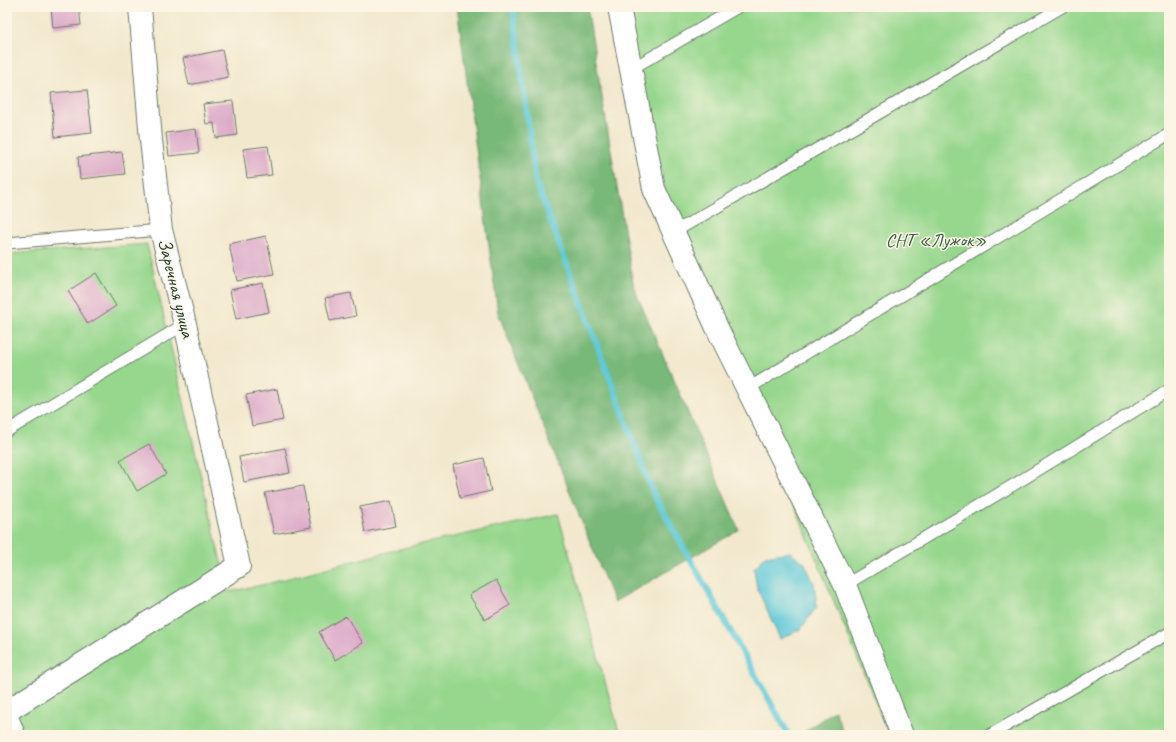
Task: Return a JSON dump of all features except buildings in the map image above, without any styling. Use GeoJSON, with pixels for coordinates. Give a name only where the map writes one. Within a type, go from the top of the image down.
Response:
{"type":"FeatureCollection","features":[{"type":"Feature","properties":{"kind":"street","name":"Заречная улица"},"geometry":{"type":"LineString","coordinates":[[7,711],[239,566],[185,324],[161,230],[151,140],[140,7]]}},
{"type":"Feature","properties":{"kind":"street"},"geometry":{"type":"LineString","coordinates":[[619,7],[654,189],[718,330],[845,585],[902,735]]}},
{"type":"Feature","properties":{"kind":"street"},"geometry":{"type":"LineString","coordinates":[[7,717],[14,735]]}},
{"type":"Feature","properties":{"kind":"lane"},"geometry":{"type":"LineString","coordinates":[[631,69],[738,7]]}},
{"type":"Feature","properties":{"kind":"lane"},"geometry":{"type":"LineString","coordinates":[[674,232],[1062,7]]}},
{"type":"Feature","properties":{"kind":"lane"},"geometry":{"type":"LineString","coordinates":[[747,389],[1169,134]]}},
{"type":"Feature","properties":{"kind":"lane"},"geometry":{"type":"LineString","coordinates":[[7,243],[161,230]]}},
{"type":"Feature","properties":{"kind":"lane"},"geometry":{"type":"LineString","coordinates":[[7,431],[185,324]]}},
{"type":"Feature","properties":{"kind":"lane"},"geometry":{"type":"LineString","coordinates":[[845,585],[1169,390]]}},
{"type":"Feature","properties":{"kind":"lane"},"geometry":{"type":"LineString","coordinates":[[990,735],[1169,633]]}},
{"type":"Feature","properties":{"kind":"green space"},"geometry":{"type":"Polygon","coordinates":[[[457,7],[587,7],[634,288],[739,530],[614,602],[498,313],[457,7]]]}},
{"type":"Feature","properties":{"kind":"green space","name":"СНТ «Лужок»"},"geometry":{"type":"Polygon","coordinates":[[[624,7],[1169,7],[1169,735],[889,735],[666,194],[624,7]]]}},
{"type":"Feature","properties":{"kind":"green space"},"geometry":{"type":"Polygon","coordinates":[[[147,244],[228,592],[262,585],[399,549],[558,514],[620,735],[7,735],[7,254],[147,244]]]}},
{"type":"Feature","properties":{"kind":"green space"},"geometry":{"type":"Polygon","coordinates":[[[835,710],[844,735],[800,735],[835,710]]]}},
{"type":"Feature","properties":{"kind":"water"},"geometry":{"type":"Polygon","coordinates":[[[790,552],[804,562],[814,583],[817,606],[801,629],[780,639],[757,588],[754,569],[765,556],[790,552]]]}},
{"type":"Feature","properties":{"kind":"waterway"},"geometry":{"type":"LineString","coordinates":[[513,7],[536,182],[653,493],[789,735]]}}]}
